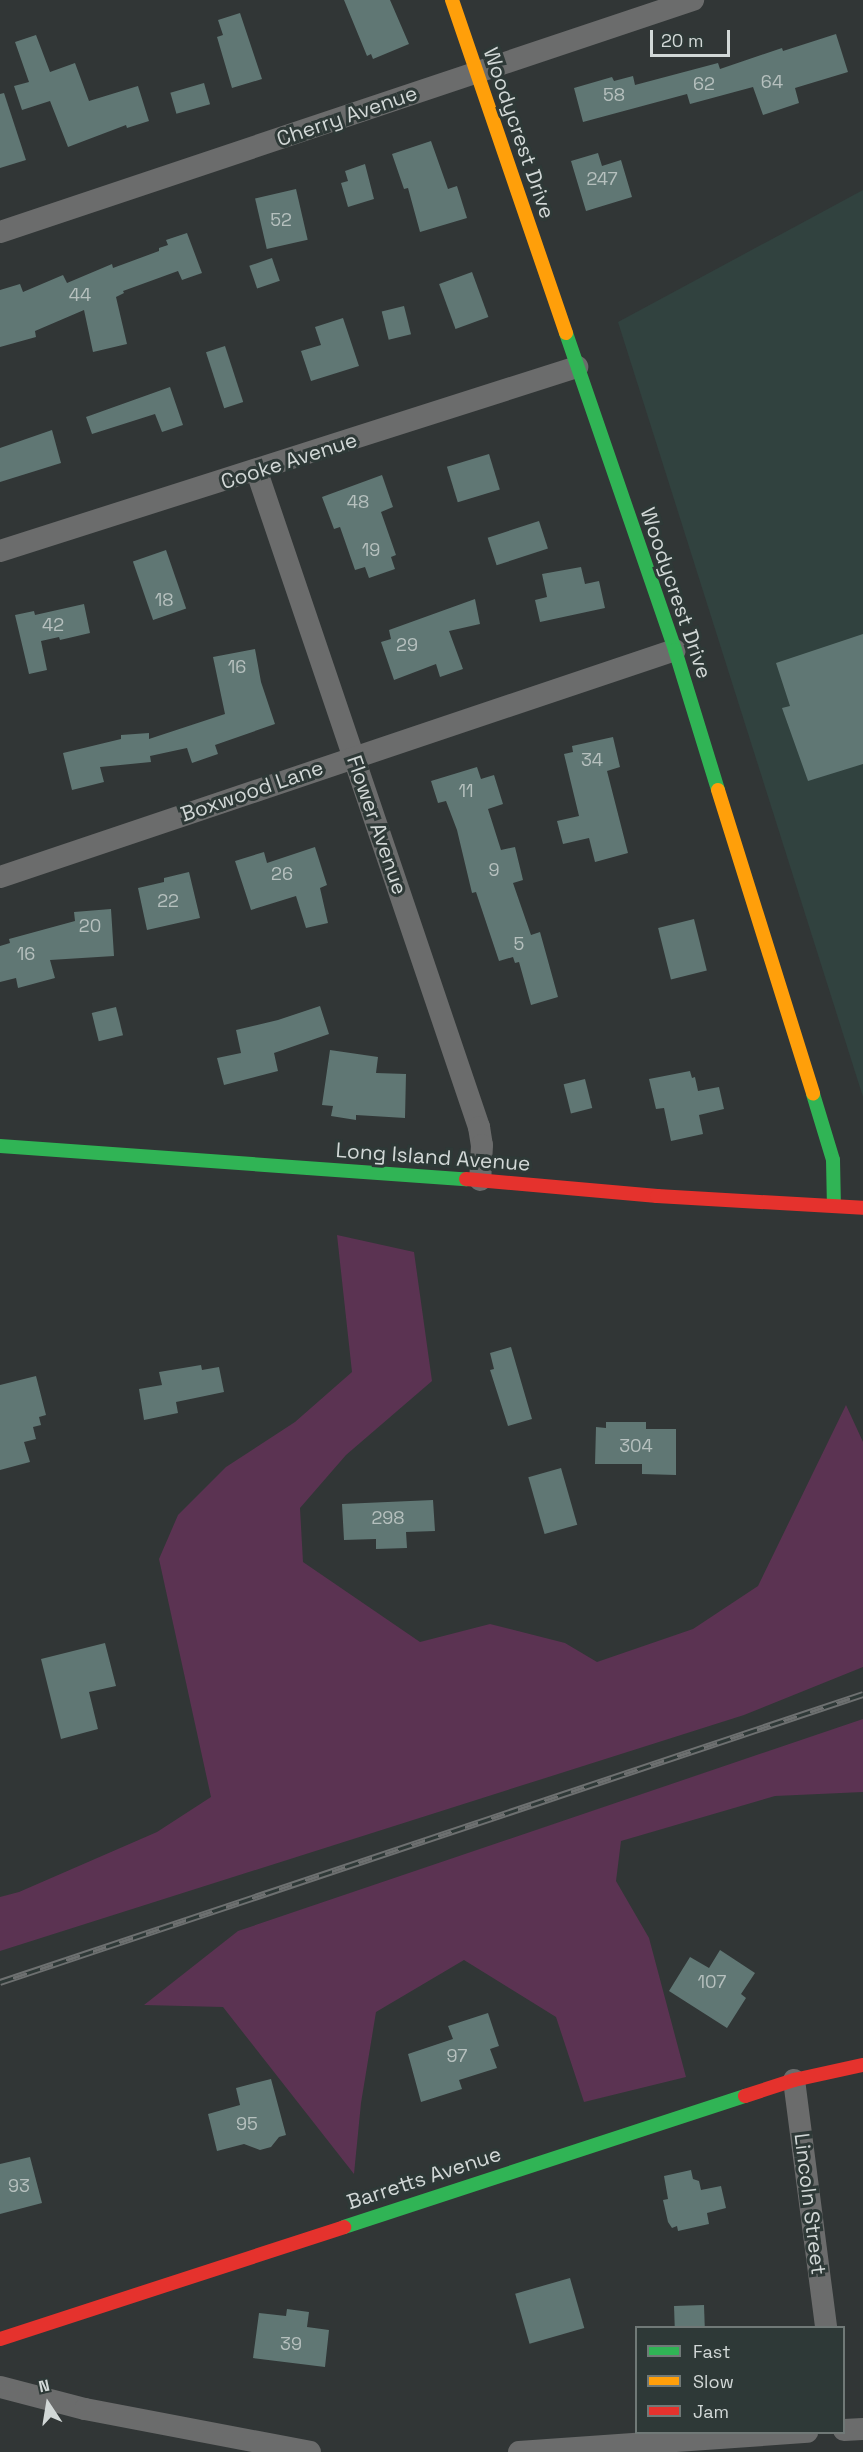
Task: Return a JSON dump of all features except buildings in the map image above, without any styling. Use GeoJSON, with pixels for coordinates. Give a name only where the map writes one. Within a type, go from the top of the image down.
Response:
{"type":"FeatureCollection","features":[{"type":"Feature","properties":{"kind":"street","name":"Woodycrest Drive"},"geometry":{"type":"LineString","coordinates":[[452,0],[675,650],[833,1160],[834,1206]]}},
{"type":"Feature","properties":{"kind":"street","name":"Cherry Avenue"},"geometry":{"type":"LineString","coordinates":[[0,232],[693,0]]}},
{"type":"Feature","properties":{"kind":"street","name":"Cooke Avenue"},"geometry":{"type":"LineString","coordinates":[[0,551],[257,472],[577,367]]}},
{"type":"Feature","properties":{"kind":"street","name":"Flower Avenue"},"geometry":{"type":"LineString","coordinates":[[257,472],[479,1127],[482,1145],[480,1180]]}},
{"type":"Feature","properties":{"kind":"street","name":"Boxwood Lane"},"geometry":{"type":"LineString","coordinates":[[0,877],[354,756],[675,650]]}},
{"type":"Feature","properties":{"kind":"street","name":"Long Island Avenue"},"geometry":{"type":"LineString","coordinates":[[0,1146],[480,1180],[657,1196],[863,1208]]}},
{"type":"Feature","properties":{"kind":"street","name":"Barretts Avenue"},"geometry":{"type":"LineString","coordinates":[[0,2339],[794,2080],[863,2065]]}},
{"type":"Feature","properties":{"kind":"street","name":"Lincoln Street"},"geometry":{"type":"LineString","coordinates":[[794,2080],[826,2326]]}},
{"type":"Feature","properties":{"kind":"street"},"geometry":{"type":"LineString","coordinates":[[0,2387],[85,2409],[310,2452]]}},
{"type":"Feature","properties":{"kind":"street"},"geometry":{"type":"LineString","coordinates":[[845,2430],[863,2429]]}},
{"type":"Feature","properties":{"kind":"street"},"geometry":{"type":"LineString","coordinates":[[519,2452],[792,2434]]}},
{"type":"Feature","properties":{"kind":"shaded area"},"geometry":{"type":"Polygon","coordinates":[[[863,190],[863,1097],[618,322],[863,190]]]}},
{"type":"Feature","properties":{"kind":"shaded area"},"geometry":{"type":"Polygon","coordinates":[[[337,1235],[414,1252],[432,1381],[346,1455],[300,1508],[303,1562],[420,1642],[490,1624],[565,1643],[597,1662],[693,1629],[758,1586],[846,1405],[863,1442],[863,1667],[744,1715],[0,1951],[0,1897],[19,1892],[157,1832],[211,1797],[159,1559],[178,1515],[226,1467],[295,1422],[352,1372],[337,1235]]]}},
{"type":"Feature","properties":{"kind":"shaded area"},"geometry":{"type":"Polygon","coordinates":[[[863,1719],[863,1792],[775,1796],[621,1841],[616,1881],[649,1938],[686,2077],[584,2102],[556,2017],[464,1960],[376,2012],[361,2103],[354,2174],[223,2007],[144,2005],[238,1931],[863,1719]]]}},
{"type":"Feature","properties":{"kind":"railway"},"geometry":{"type":"LineString","coordinates":[[0,1982],[863,1694]]}},
{"type":"Feature","properties":{"kind":"traffic: fast"},"geometry":{"type":"LineString","coordinates":[[566,333],[675,650],[718,790]]}},
{"type":"Feature","properties":{"kind":"traffic: fast"},"geometry":{"type":"LineString","coordinates":[[813,1094],[833,1160],[834,1206]]}},
{"type":"Feature","properties":{"kind":"traffic: fast"},"geometry":{"type":"LineString","coordinates":[[0,1146],[466,1179]]}},
{"type":"Feature","properties":{"kind":"traffic: fast"},"geometry":{"type":"LineString","coordinates":[[344,2227],[745,2096]]}},
{"type":"Feature","properties":{"kind":"traffic: slow"},"geometry":{"type":"LineString","coordinates":[[452,0],[566,333]]}},
{"type":"Feature","properties":{"kind":"traffic: slow"},"geometry":{"type":"LineString","coordinates":[[718,790],[813,1094]]}},
{"type":"Feature","properties":{"kind":"traffic: jam"},"geometry":{"type":"LineString","coordinates":[[466,1179],[657,1196],[863,1208]]}},
{"type":"Feature","properties":{"kind":"traffic: jam"},"geometry":{"type":"LineString","coordinates":[[745,2096],[794,2080],[863,2065]]}},
{"type":"Feature","properties":{"kind":"traffic: jam"},"geometry":{"type":"LineString","coordinates":[[0,2339],[344,2227]]}}]}
